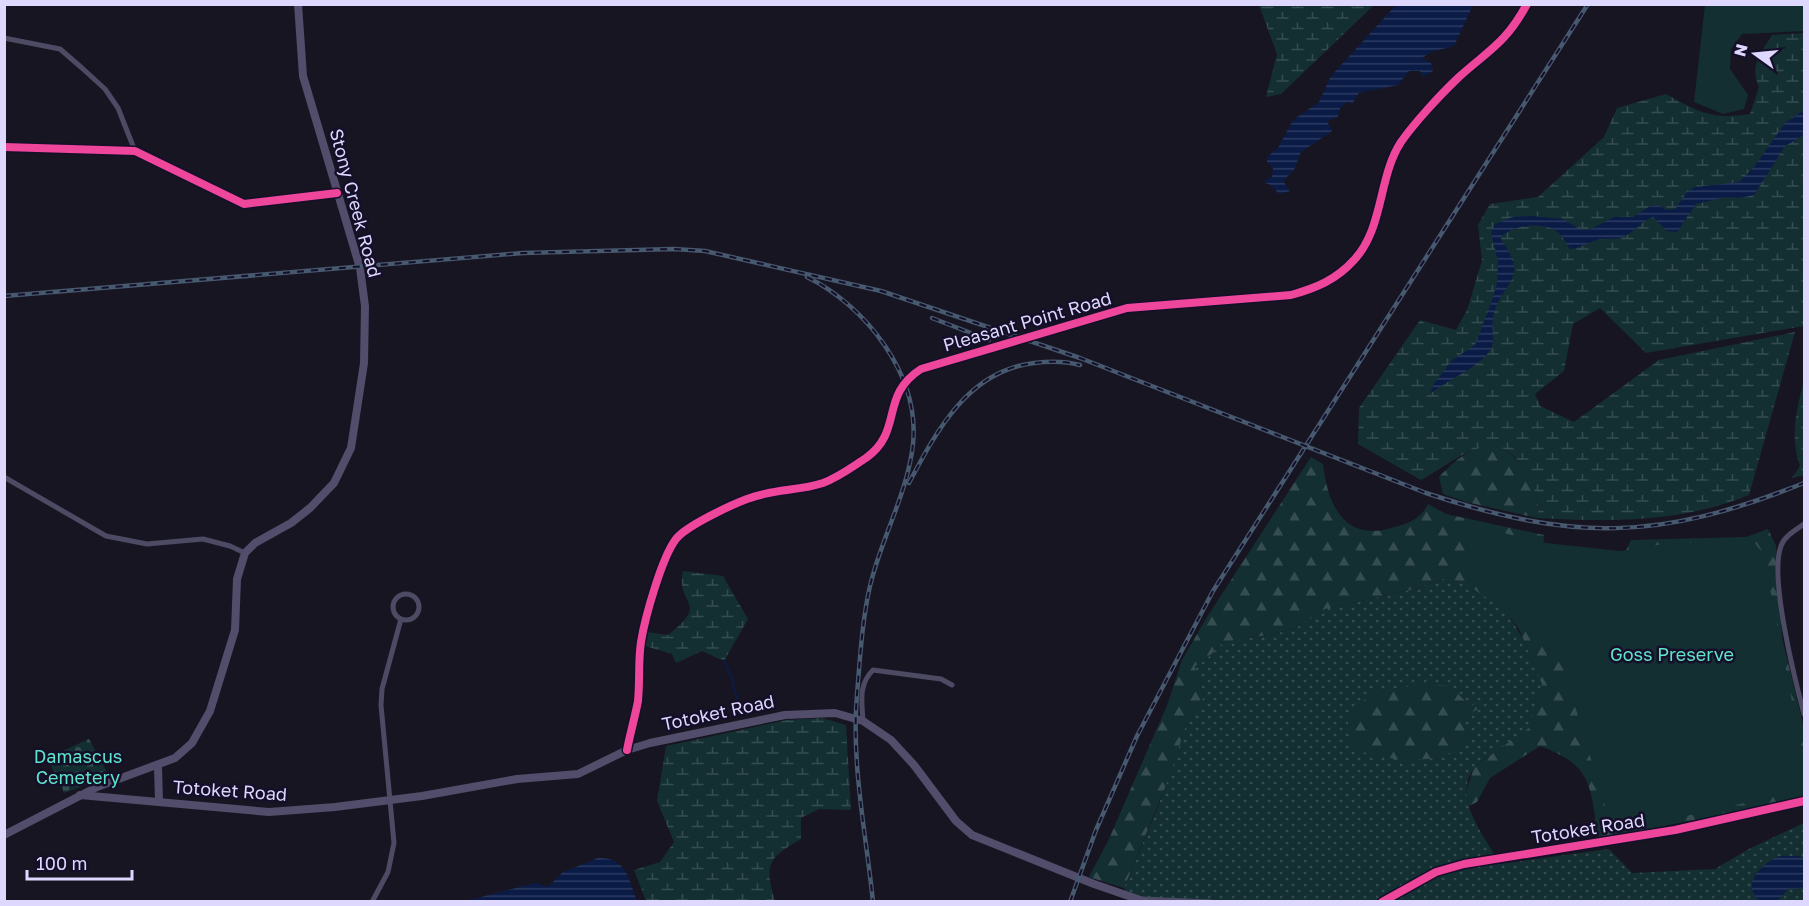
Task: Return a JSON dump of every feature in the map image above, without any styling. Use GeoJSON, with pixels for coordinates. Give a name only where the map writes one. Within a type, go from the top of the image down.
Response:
{"type":"FeatureCollection","features":[{"type":"Feature","properties":{"kind":"main road","name":"Stony Creek Road"},"geometry":{"type":"LineString","coordinates":[[245,554],[255,543],[291,523],[310,508],[334,483],[351,448],[364,363],[365,306],[360,268],[303,76],[298,4]]}},
{"type":"Feature","properties":{"kind":"main road"},"geometry":{"type":"LineString","coordinates":[[4,835],[80,795],[158,767],[175,758],[192,743],[210,711],[235,630],[237,579],[245,554]]}},
{"type":"Feature","properties":{"kind":"main road","name":"Totoket Road"},"geometry":{"type":"LineString","coordinates":[[80,795],[278,812],[391,801],[517,778],[578,774],[627,750],[801,713],[835,713],[863,721],[902,749],[951,816],[972,835],[1094,884],[1143,900]]}},
{"type":"Feature","properties":{"kind":"main road"},"geometry":{"type":"LineString","coordinates":[[158,767],[159,801]]}},
{"type":"Feature","properties":{"kind":"street","name":"Pleasant Point Road"},"geometry":{"type":"LineString","coordinates":[[627,750],[638,702],[641,642],[667,554],[677,537],[714,514],[748,499],[775,490],[821,483],[840,475],[869,456],[883,443],[894,400],[904,382],[921,369],[1127,308],[1291,295],[1335,278],[1355,259],[1370,235],[1393,160],[1401,142],[1458,78],[1501,43],[1527,4]]}},
{"type":"Feature","properties":{"kind":"street"},"geometry":{"type":"LineString","coordinates":[[4,38],[60,49],[105,89],[118,108],[135,151]]}},
{"type":"Feature","properties":{"kind":"street"},"geometry":{"type":"LineString","coordinates":[[4,147],[135,151],[244,204],[338,194]]}},
{"type":"Feature","properties":{"kind":"street"},"geometry":{"type":"LineString","coordinates":[[4,477],[106,536],[147,544],[203,539],[230,546],[245,554]]}},
{"type":"Feature","properties":{"kind":"street"},"geometry":{"type":"LineString","coordinates":[[1804,524],[1783,542],[1779,555],[1786,634],[1804,714]]}},
{"type":"Feature","properties":{"kind":"street"},"geometry":{"type":"LineString","coordinates":[[401,594],[411,594],[418,602],[418,612],[411,619],[401,619],[394,612],[393,602],[401,594]]}},
{"type":"Feature","properties":{"kind":"street"},"geometry":{"type":"LineString","coordinates":[[372,902],[388,872],[393,850],[391,801],[381,705],[382,689],[401,619]]}},
{"type":"Feature","properties":{"kind":"street"},"geometry":{"type":"LineString","coordinates":[[863,721],[861,693],[867,676],[873,670],[941,680],[952,685]]}},
{"type":"Feature","properties":{"kind":"street","name":"Totoket Road"},"geometry":{"type":"LineString","coordinates":[[1382,902],[1436,872],[1464,864],[1675,830],[1804,801]]}},
{"type":"Feature","properties":{"kind":"street","name":"Totoket Road"},"geometry":{"type":"LineString","coordinates":[[1143,900],[1211,902]]}},
{"type":"Feature","properties":{"kind":"green space"},"geometry":{"type":"Polygon","coordinates":[[[1259,4],[1374,5],[1281,94],[1266,97],[1277,54],[1259,4]]]}},
{"type":"Feature","properties":{"kind":"green space"},"geometry":{"type":"Polygon","coordinates":[[[1705,5],[1804,5],[1804,31],[1742,34],[1731,49],[1730,69],[1748,95],[1744,109],[1723,114],[1694,102],[1705,5]]]}},
{"type":"Feature","properties":{"kind":"green space"},"geometry":{"type":"Polygon","coordinates":[[[1804,33],[1804,326],[1646,353],[1600,308],[1573,324],[1564,371],[1535,394],[1540,406],[1574,422],[1659,360],[1795,332],[1749,495],[1697,511],[1671,516],[1618,520],[1537,518],[1539,506],[1532,485],[1515,458],[1504,449],[1491,446],[1478,448],[1421,480],[1358,444],[1359,408],[1420,320],[1456,330],[1467,310],[1482,261],[1478,225],[1490,204],[1538,197],[1604,137],[1617,108],[1666,94],[1687,106],[1706,113],[1726,116],[1750,114],[1759,87],[1755,73],[1756,66],[1760,54],[1772,35],[1804,33]]]}},
{"type":"Feature","properties":{"kind":"green space"},"geometry":{"type":"Polygon","coordinates":[[[1804,381],[1804,475],[1792,478],[1800,466],[1795,434],[1804,381]]]}},
{"type":"Feature","properties":{"kind":"green space"},"geometry":{"type":"Polygon","coordinates":[[[1496,444],[1514,457],[1528,475],[1537,496],[1537,518],[1466,502],[1443,494],[1439,477],[1445,471],[1472,451],[1496,444]]]}},
{"type":"Feature","properties":{"kind":"green space","name":"Goss Preserve"},"geometry":{"type":"Polygon","coordinates":[[[1311,457],[1323,464],[1329,495],[1342,518],[1352,526],[1364,530],[1378,531],[1406,524],[1419,516],[1428,504],[1446,514],[1544,535],[1543,550],[1623,557],[1631,540],[1746,537],[1768,529],[1776,546],[1782,638],[1804,728],[1804,798],[1599,839],[1586,780],[1571,762],[1540,746],[1490,778],[1477,802],[1469,806],[1466,792],[1474,767],[1529,728],[1542,684],[1519,629],[1503,609],[1475,590],[1449,577],[1418,588],[1325,609],[1296,628],[1224,642],[1195,666],[1204,697],[1188,719],[1170,775],[1124,888],[1089,877],[1109,839],[1168,703],[1182,660],[1207,617],[1311,457]]]}},
{"type":"Feature","properties":{"kind":"green space","name":"Goss Preserve"},"geometry":{"type":"Polygon","coordinates":[[[1461,521],[1537,542],[1620,551],[1664,544],[1752,540],[1763,553],[1804,763],[1804,790],[1613,832],[1562,663],[1485,586],[1469,562],[1461,521]]]}},
{"type":"Feature","properties":{"kind":"green space"},"geometry":{"type":"Polygon","coordinates":[[[683,571],[723,576],[748,619],[724,661],[702,651],[676,663],[672,654],[645,646],[648,632],[668,635],[688,616],[690,609],[683,591],[683,571]]]}},
{"type":"Feature","properties":{"kind":"green space"},"geometry":{"type":"Polygon","coordinates":[[[1449,577],[1485,595],[1504,610],[1526,645],[1542,683],[1538,705],[1530,727],[1524,735],[1487,757],[1472,771],[1468,780],[1468,802],[1471,813],[1500,864],[1609,849],[1632,873],[1715,869],[1747,850],[1804,823],[1804,901],[1132,902],[1124,888],[1159,804],[1188,719],[1204,697],[1195,666],[1224,642],[1296,628],[1325,609],[1418,588],[1449,577]]]}},
{"type":"Feature","properties":{"kind":"green space"},"geometry":{"type":"Polygon","coordinates":[[[1425,684],[1450,686],[1469,705],[1486,703],[1466,717],[1464,727],[1474,732],[1461,749],[1436,758],[1405,761],[1358,751],[1351,743],[1348,724],[1353,707],[1378,691],[1425,684]]]}},
{"type":"Feature","properties":{"kind":"green space"},"geometry":{"type":"Polygon","coordinates":[[[822,718],[846,725],[851,810],[819,809],[801,818],[801,839],[781,852],[772,863],[770,878],[775,901],[646,901],[634,870],[660,862],[674,842],[657,801],[666,746],[787,720],[822,718]]]}},
{"type":"Feature","properties":{"kind":"green space","name":"Damascus Cemetery"},"geometry":{"type":"Polygon","coordinates":[[[89,739],[109,776],[64,793],[47,758],[89,739]]]}},
{"type":"Feature","properties":{"kind":"water"},"geometry":{"type":"Polygon","coordinates":[[[1397,4],[1473,5],[1454,46],[1431,52],[1422,58],[1431,63],[1433,71],[1423,77],[1420,71],[1409,71],[1398,85],[1359,93],[1352,104],[1348,102],[1340,108],[1338,117],[1327,121],[1332,131],[1301,152],[1294,170],[1283,181],[1290,191],[1279,194],[1271,185],[1265,183],[1265,180],[1272,177],[1273,168],[1267,162],[1267,157],[1278,148],[1293,120],[1319,102],[1331,76],[1397,4]]]}},
{"type":"Feature","properties":{"kind":"water"},"geometry":{"type":"Polygon","coordinates":[[[1804,110],[1804,135],[1785,146],[1754,195],[1740,198],[1726,197],[1696,204],[1677,232],[1667,231],[1653,217],[1622,237],[1600,239],[1570,249],[1559,233],[1545,226],[1520,227],[1505,234],[1500,238],[1514,264],[1514,273],[1493,317],[1493,342],[1490,350],[1471,368],[1430,394],[1434,384],[1451,361],[1475,345],[1492,301],[1497,283],[1498,261],[1491,233],[1495,224],[1513,217],[1533,216],[1563,219],[1579,229],[1589,230],[1614,217],[1633,217],[1649,207],[1658,205],[1666,210],[1675,209],[1687,192],[1695,187],[1739,182],[1754,167],[1785,123],[1804,110]]]}},
{"type":"Feature","properties":{"kind":"water"},"geometry":{"type":"Polygon","coordinates":[[[1780,856],[1800,856],[1804,861],[1804,888],[1788,889],[1777,901],[1760,901],[1754,895],[1753,881],[1767,863],[1780,856]]]}},
{"type":"Feature","properties":{"kind":"water"},"geometry":{"type":"Polygon","coordinates":[[[598,858],[615,861],[621,865],[637,901],[466,901],[535,883],[548,887],[563,872],[598,858]]]}},
{"type":"Feature","properties":{"kind":"waterway"},"geometry":{"type":"LineString","coordinates":[[724,661],[732,678],[741,717]]}},
{"type":"Feature","properties":{"kind":"railway"},"geometry":{"type":"LineString","coordinates":[[1070,902],[1096,830],[1137,736],[1213,591],[1588,4]]}},
{"type":"Feature","properties":{"kind":"railway"},"geometry":{"type":"LineString","coordinates":[[4,296],[523,253],[674,249],[705,251],[881,291],[1080,358],[1426,493],[1527,520],[1572,527],[1616,528],[1660,525],[1705,516],[1804,483]]}},
{"type":"Feature","properties":{"kind":"railway"},"geometry":{"type":"LineString","coordinates":[[807,277],[829,290],[849,306],[868,324],[885,346],[898,368],[908,393],[913,418],[913,444],[906,480],[875,568],[867,599],[859,667],[856,746],[873,902]]}},
{"type":"Feature","properties":{"kind":"railway"},"geometry":{"type":"LineString","coordinates":[[932,318],[989,340]]}},
{"type":"Feature","properties":{"kind":"railway"},"geometry":{"type":"LineString","coordinates":[[909,483],[931,443],[957,406],[991,378],[1011,368],[1034,363],[1057,362],[1080,365]]}},
{"type":"Feature","properties":{"kind":"cycle path"},"geometry":{"type":"LineString","coordinates":[[627,750],[638,701],[640,649],[646,618],[665,559],[681,534],[709,516],[740,502],[766,493],[823,483],[866,458],[878,448],[885,436],[900,391],[908,379],[921,369],[1127,308],[1291,295],[1333,278],[1347,267],[1364,247],[1376,218],[1388,171],[1401,142],[1444,92],[1504,37],[1527,4]]}},
{"type":"Feature","properties":{"kind":"cycle path"},"geometry":{"type":"LineString","coordinates":[[4,147],[135,151],[244,204],[337,193]]}},
{"type":"Feature","properties":{"kind":"cycle path"},"geometry":{"type":"LineString","coordinates":[[1382,902],[1436,872],[1464,864],[1675,830],[1804,801]]}}]}
